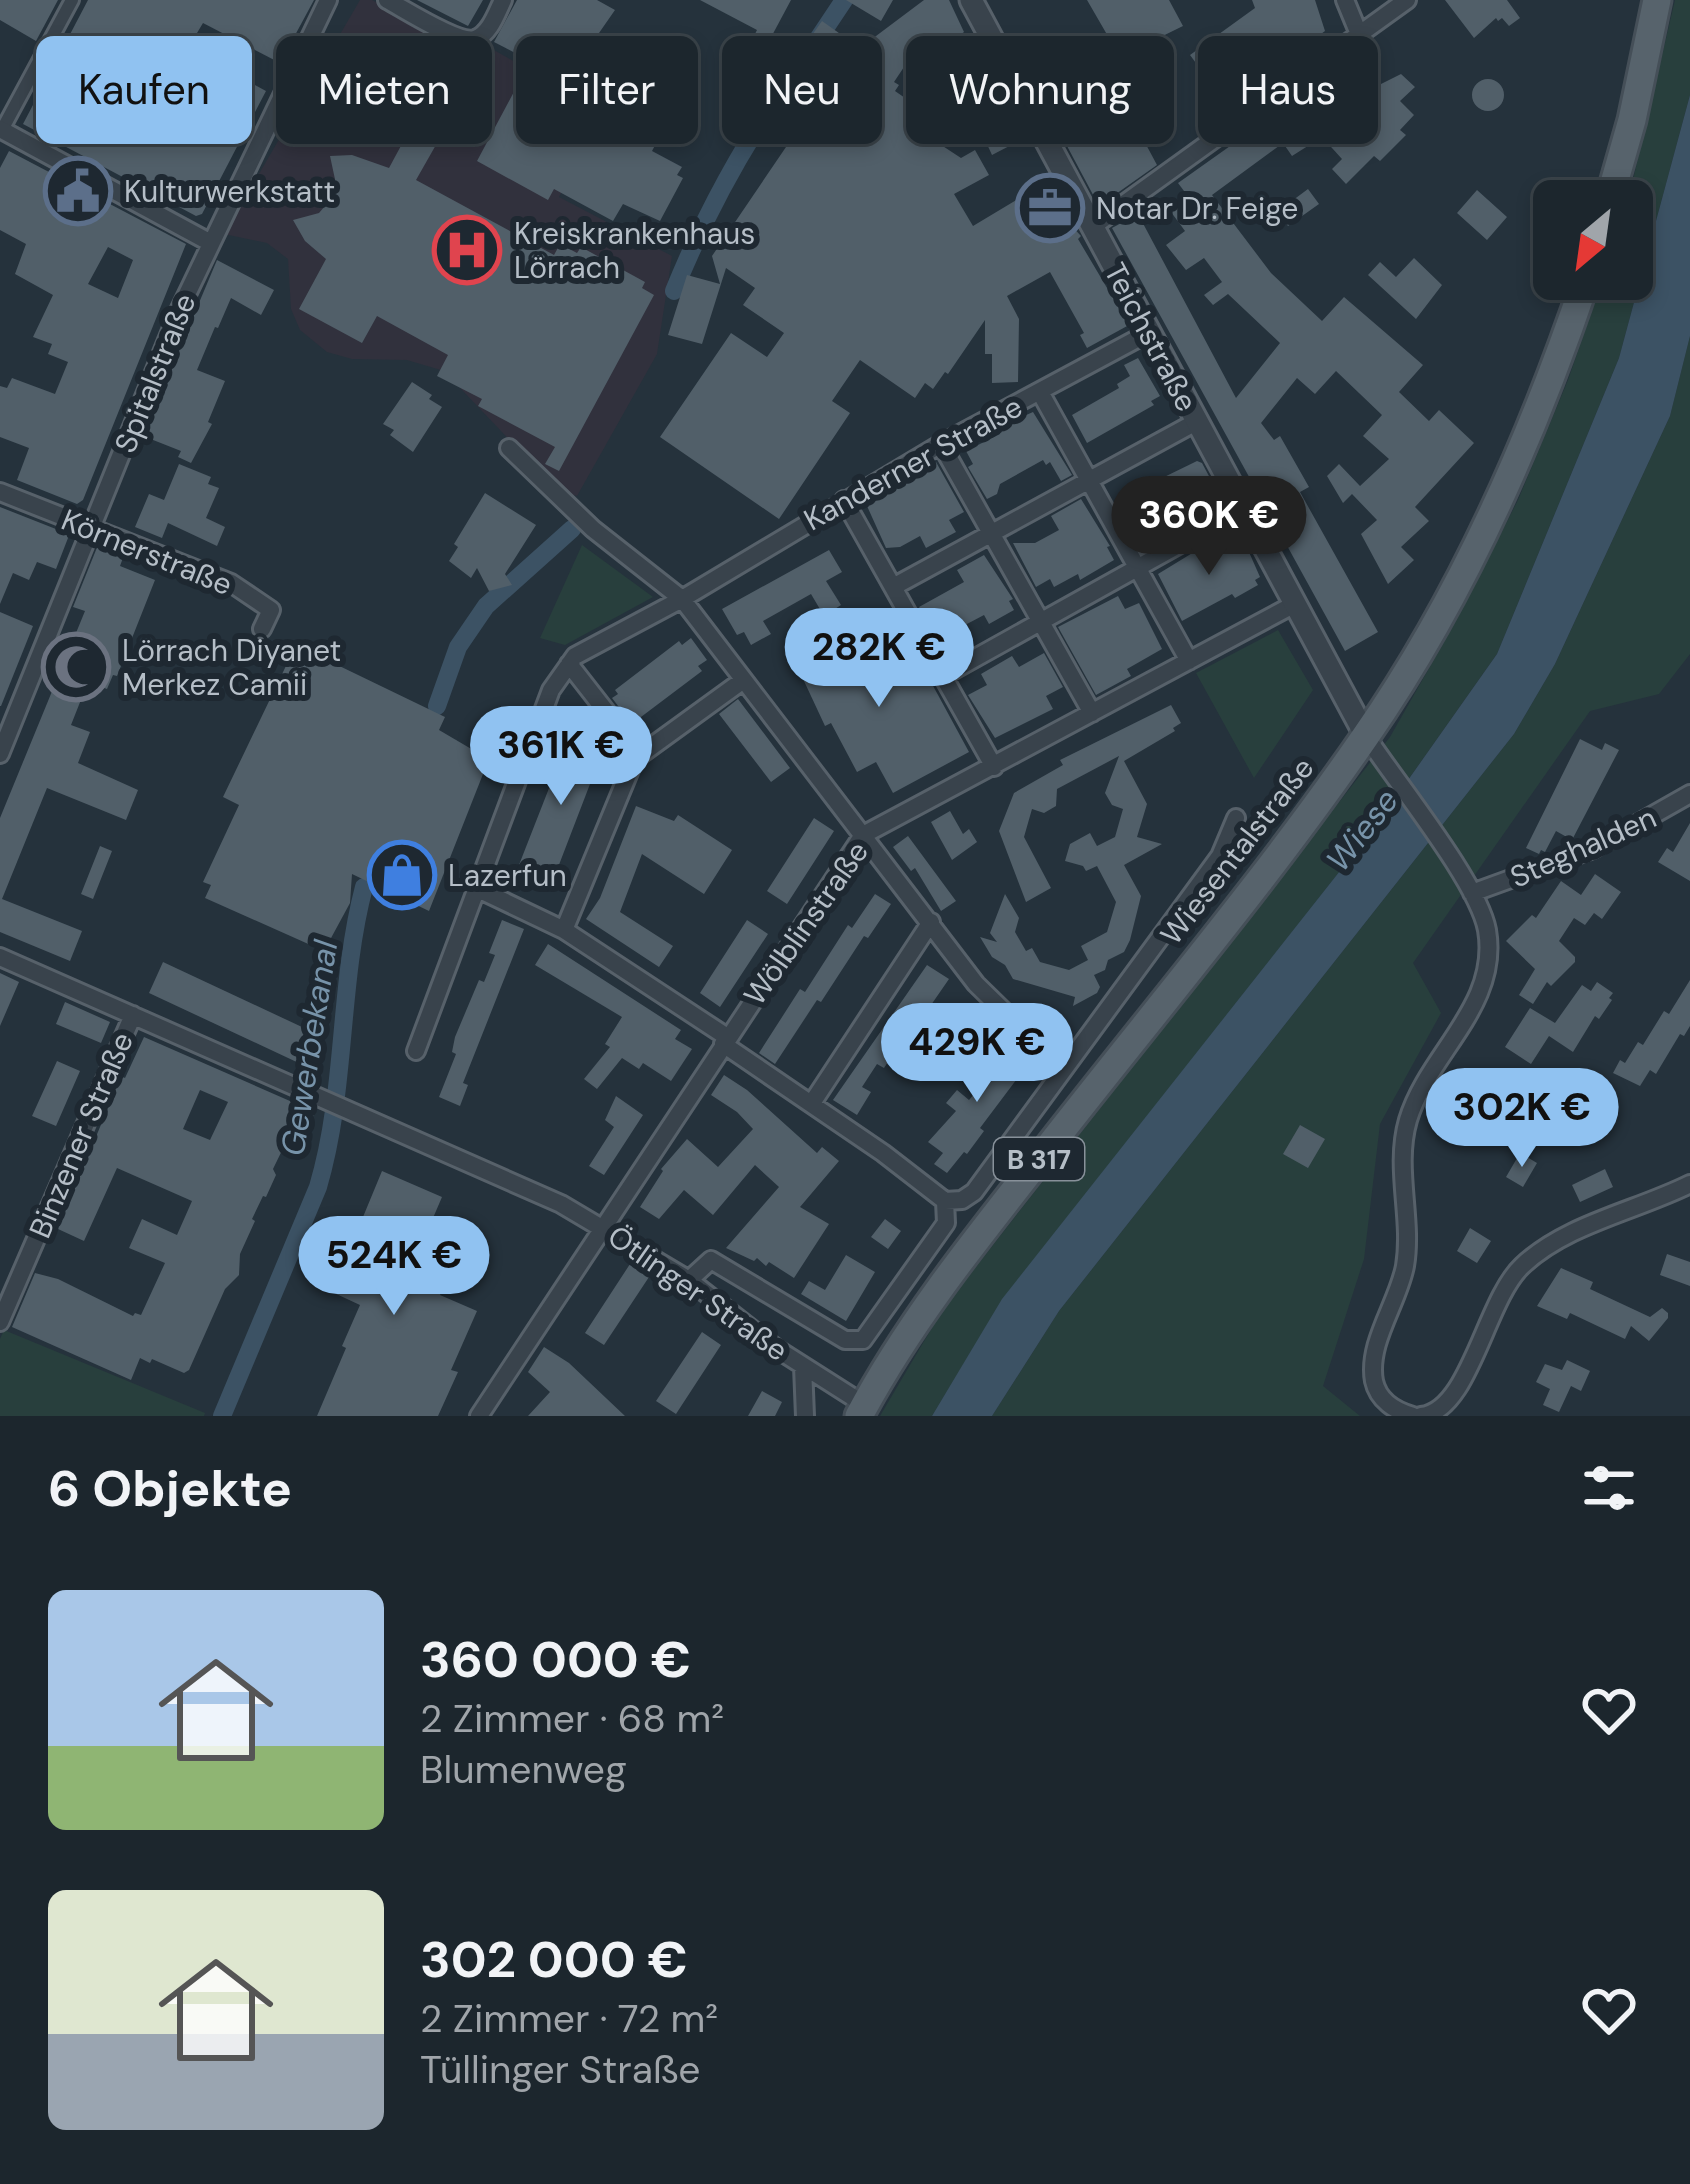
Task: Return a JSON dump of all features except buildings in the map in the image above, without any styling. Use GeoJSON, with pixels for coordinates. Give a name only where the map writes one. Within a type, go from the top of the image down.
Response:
{"type":"FeatureCollection","features":[{"type":"Feature","properties":{"kind":"main road"},"geometry":{"type":"LineString","coordinates":[[1615,180],[1658,0]]}},
{"type":"Feature","properties":{"kind":"main road","name":"Wiesentalstraße"},"geometry":{"type":"LineString","coordinates":[[862,1410],[1016,1187],[1366,736],[1449,597],[1512,471],[1578,300]]}},
{"type":"Feature","properties":{"kind":"street"},"geometry":{"type":"LineString","coordinates":[[72,0],[1,131],[209,242]]}},
{"type":"Feature","properties":{"kind":"street","name":"Spitalstraße"},"geometry":{"type":"LineString","coordinates":[[0,754],[209,242],[328,0]]}},
{"type":"Feature","properties":{"kind":"street"},"geometry":{"type":"LineString","coordinates":[[387,0],[460,38],[475,39],[488,29],[503,0]]}},
{"type":"Feature","properties":{"kind":"street","name":"Teichstraße"},"geometry":{"type":"LineString","coordinates":[[971,0],[1366,736]]}},
{"type":"Feature","properties":{"kind":"street"},"geometry":{"type":"LineString","coordinates":[[1345,0],[1359,34]]}},
{"type":"Feature","properties":{"kind":"street"},"geometry":{"type":"LineString","coordinates":[[1092,226],[1407,0]]}},
{"type":"Feature","properties":{"kind":"street","name":"Kanderner Straße"},"geometry":{"type":"LineString","coordinates":[[416,1052],[551,690],[575,656],[682,599],[941,444],[1148,333]]}},
{"type":"Feature","properties":{"kind":"street"},"geometry":{"type":"LineString","coordinates":[[1040,392],[1189,661]]}},
{"type":"Feature","properties":{"kind":"street"},"geometry":{"type":"LineString","coordinates":[[893,587],[1196,422]]}},
{"type":"Feature","properties":{"kind":"street"},"geometry":{"type":"LineString","coordinates":[[941,444],[1092,713]]}},
{"type":"Feature","properties":{"kind":"street"},"geometry":{"type":"LineString","coordinates":[[509,448],[593,529],[682,599],[976,983],[1063,1069]]}},
{"type":"Feature","properties":{"kind":"street","name":"Körnerstraße"},"geometry":{"type":"LineString","coordinates":[[0,492],[232,583],[271,610],[262,629]]}},
{"type":"Feature","properties":{"kind":"street"},"geometry":{"type":"LineString","coordinates":[[844,500],[994,767]]}},
{"type":"Feature","properties":{"kind":"street"},"geometry":{"type":"LineString","coordinates":[[943,676],[1243,509]]}},
{"type":"Feature","properties":{"kind":"street","name":"Wölblinstraße"},"geometry":{"type":"LineString","coordinates":[[479,1416],[863,835],[1293,605]]}},
{"type":"Feature","properties":{"kind":"street"},"geometry":{"type":"LineString","coordinates":[[569,664],[640,755]]}},
{"type":"Feature","properties":{"kind":"street"},"geometry":{"type":"LineString","coordinates":[[564,930],[623,784],[640,755],[742,681]]}},
{"type":"Feature","properties":{"kind":"street"},"geometry":{"type":"LineString","coordinates":[[1366,736],[1472,893],[1487,932],[1487,976],[1466,1019],[1424,1080],[1407,1125],[1402,1163],[1408,1221],[1404,1270],[1375,1356],[1374,1379],[1382,1396],[1400,1412],[1417,1416],[1440,1412],[1457,1391],[1495,1304],[1520,1268],[1576,1233],[1690,1184]]}},
{"type":"Feature","properties":{"kind":"street","name":"Steghalden"},"geometry":{"type":"LineString","coordinates":[[1472,893],[1593,849],[1690,794]]}},
{"type":"Feature","properties":{"kind":"street"},"geometry":{"type":"LineString","coordinates":[[476,888],[564,930],[945,1201],[962,1201],[974,1192],[1220,856],[1236,818]]}},
{"type":"Feature","properties":{"kind":"street"},"geometry":{"type":"LineString","coordinates":[[812,1103],[931,922]]}},
{"type":"Feature","properties":{"kind":"street","name":"Ötlinger Straße"},"geometry":{"type":"LineString","coordinates":[[0,957],[602,1226],[688,1280],[862,1410]]}},
{"type":"Feature","properties":{"kind":"street","name":"Binzener Straße"},"geometry":{"type":"LineString","coordinates":[[0,1322],[134,1015]]}},
{"type":"Feature","properties":{"kind":"street"},"geometry":{"type":"LineString","coordinates":[[688,1280],[711,1260],[857,1343],[946,1223],[945,1201]]}},
{"type":"Feature","properties":{"kind":"street"},"geometry":{"type":"LineString","coordinates":[[803,1366],[805,1416]]}},
{"type":"Feature","properties":{"kind":"shaded area","name":"Kreiskrankenhaus Lörrach"},"geometry":{"type":"Polygon","coordinates":[[[360,0],[372,0],[442,36],[339,36],[360,0]]]}},
{"type":"Feature","properties":{"kind":"shaded area","name":"Kreiskrankenhaus Lörrach"},"geometry":{"type":"Polygon","coordinates":[[[492,49],[516,62],[516,144],[588,144],[559,197],[672,256],[657,354],[577,496],[558,491],[444,371],[407,360],[352,359],[327,352],[300,330],[291,309],[288,259],[267,243],[224,234],[276,144],[492,144],[492,49]]]}},
{"type":"Feature","properties":{"kind":"shaded area"},"geometry":{"type":"Polygon","coordinates":[[[1690,95],[1690,336],[1670,416],[1555,664],[1514,734],[1059,1311],[992,1416],[932,1416],[1002,1299],[1377,824],[1497,654],[1619,358],[1635,300],[1653,300],[1653,232],[1690,95]]]}},
{"type":"Feature","properties":{"kind":"green space"},"geometry":{"type":"Polygon","coordinates":[[[1675,0],[1690,0],[1690,95],[1653,232],[1653,180],[1633,180],[1675,0]]]}},
{"type":"Feature","properties":{"kind":"green space"},"geometry":{"type":"Polygon","coordinates":[[[1596,300],[1635,300],[1619,358],[1497,654],[1377,824],[1003,1299],[932,1416],[880,1416],[943,1309],[1390,737],[1518,500],[1596,300]]]}},
{"type":"Feature","properties":{"kind":"green space"},"geometry":{"type":"Polygon","coordinates":[[[1690,336],[1690,654],[1659,694],[1590,711],[1413,963],[1441,1013],[1380,1124],[1364,1259],[1323,1386],[1360,1416],[992,1416],[1059,1311],[1514,734],[1555,664],[1670,416],[1690,336]]]}},
{"type":"Feature","properties":{"kind":"green space"},"geometry":{"type":"Polygon","coordinates":[[[582,545],[653,597],[565,645],[540,638],[582,545]]]}},
{"type":"Feature","properties":{"kind":"green space"},"geometry":{"type":"Polygon","coordinates":[[[1278,630],[1313,690],[1254,778],[1196,673],[1278,630]]]}},
{"type":"Feature","properties":{"kind":"green space"},"geometry":{"type":"Polygon","coordinates":[[[4,1330],[205,1413],[204,1416],[0,1416],[4,1330]]]}},
{"type":"Feature","properties":{"kind":"waterway","name":"Gewerbekanal"},"geometry":{"type":"LineString","coordinates":[[820,36],[844,0]]}},
{"type":"Feature","properties":{"kind":"waterway","name":"Gewerbekanal"},"geometry":{"type":"LineString","coordinates":[[674,291],[748,144]]}},
{"type":"Feature","properties":{"kind":"waterway","name":"Gewerbekanal"},"geometry":{"type":"LineString","coordinates":[[437,706],[458,647],[486,606],[572,529]]}},
{"type":"Feature","properties":{"kind":"waterway","name":"Gewerbekanal"},"geometry":{"type":"LineString","coordinates":[[222,1416],[318,1187],[334,1113],[350,962],[364,887]]}},
{"type":"Feature","properties":{"kind":"place","name":"Kulturwerkstatt"},"geometry":{"type":"Point","coordinates":[78,191]}},
{"type":"Feature","properties":{"kind":"place","name":"Notar Dr. Feige"},"geometry":{"type":"Point","coordinates":[1050,208]}},
{"type":"Feature","properties":{"kind":"place","name":"Kreiskrankenhaus Lörrach"},"geometry":{"type":"Point","coordinates":[467,250]}},
{"type":"Feature","properties":{"kind":"place","name":"Lörrach Diyanet Merkez Camii"},"geometry":{"type":"Point","coordinates":[76,667]}},
{"type":"Feature","properties":{"kind":"place","name":"Lazerfun"},"geometry":{"type":"Point","coordinates":[402,875]}},
{"type":"Feature","properties":{"kind":"water label","name":"Wiese"},"geometry":{"type":"Point","coordinates":[1362,830]}}]}
